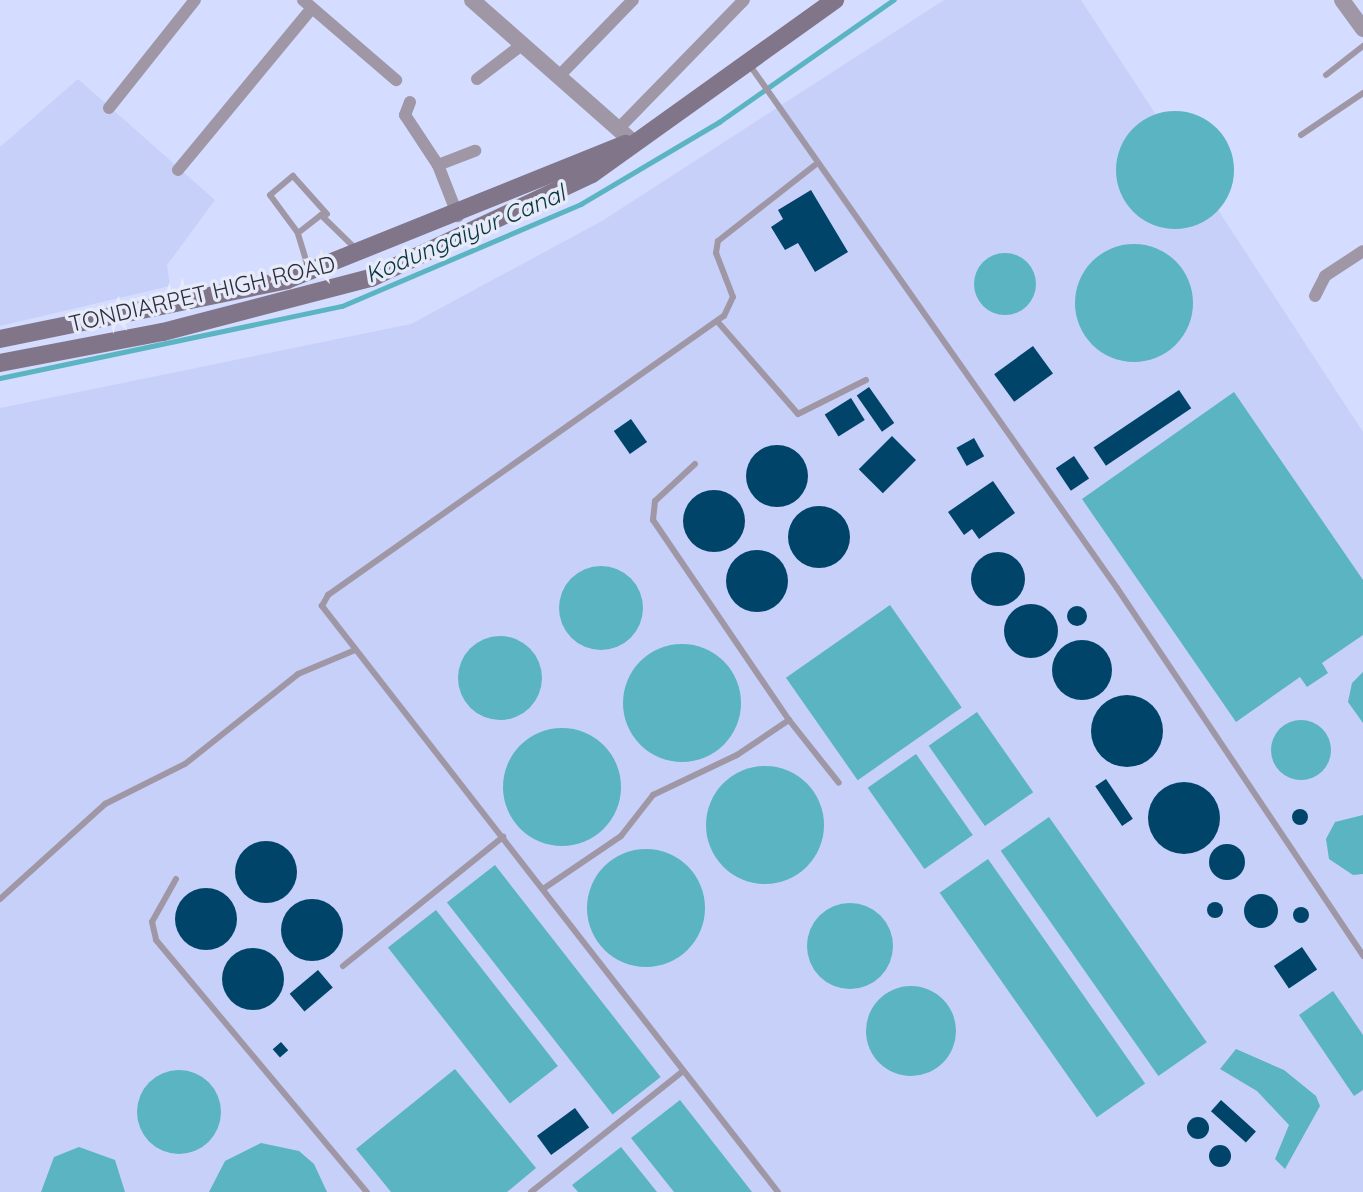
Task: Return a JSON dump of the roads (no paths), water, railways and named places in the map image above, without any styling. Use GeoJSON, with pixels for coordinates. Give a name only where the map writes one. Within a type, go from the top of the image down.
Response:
{"type":"FeatureCollection","features":[{"type":"Feature","properties":{"kind":"main road","name":"TONDIARPET HIGH ROAD"},"geometry":{"type":"LineString","coordinates":[[0,363],[163,332],[345,287],[592,174],[633,142],[835,0]]}},
{"type":"Feature","properties":{"kind":"main road","name":"TONDIARPET HIGH ROAD"},"geometry":{"type":"LineString","coordinates":[[0,339],[310,272],[458,216],[586,157],[633,142]]}},
{"type":"Feature","properties":{"kind":"street"},"geometry":{"type":"LineString","coordinates":[[109,108],[195,0]]}},
{"type":"Feature","properties":{"kind":"street"},"geometry":{"type":"LineString","coordinates":[[472,0],[621,126],[633,142]]}},
{"type":"Feature","properties":{"kind":"street"},"geometry":{"type":"LineString","coordinates":[[561,74],[633,0]]}},
{"type":"Feature","properties":{"kind":"street"},"geometry":{"type":"LineString","coordinates":[[621,126],[744,0]]}},
{"type":"Feature","properties":{"kind":"street"},"geometry":{"type":"LineString","coordinates":[[1342,0],[1363,29]]}},
{"type":"Feature","properties":{"kind":"street"},"geometry":{"type":"LineString","coordinates":[[178,170],[307,4],[396,80]]}},
{"type":"Feature","properties":{"kind":"street"},"geometry":{"type":"LineString","coordinates":[[477,79],[523,44]]}},
{"type":"Feature","properties":{"kind":"street"},"geometry":{"type":"LineString","coordinates":[[410,102],[405,115],[438,165],[458,216]]}},
{"type":"Feature","properties":{"kind":"street"},"geometry":{"type":"LineString","coordinates":[[438,165],[475,151]]}},
{"type":"Feature","properties":{"kind":"street"},"geometry":{"type":"LineString","coordinates":[[1315,296],[1325,276],[1363,251]]}},
{"type":"Feature","properties":{"kind":"lane"},"geometry":{"type":"LineString","coordinates":[[1326,75],[1363,46]]}},
{"type":"Feature","properties":{"kind":"lane"},"geometry":{"type":"LineString","coordinates":[[747,61],[815,165],[1117,588],[1363,956]]}},
{"type":"Feature","properties":{"kind":"lane"},"geometry":{"type":"LineString","coordinates":[[1301,135],[1363,93]]}},
{"type":"Feature","properties":{"kind":"lane"},"geometry":{"type":"LineString","coordinates":[[778,1192],[681,1072],[503,837],[322,610],[328,595],[717,321],[733,303],[716,253],[718,240],[815,165]]}},
{"type":"Feature","properties":{"kind":"lane"},"geometry":{"type":"LineString","coordinates":[[310,272],[298,233],[270,195],[293,176],[360,255]]}},
{"type":"Feature","properties":{"kind":"lane"},"geometry":{"type":"LineString","coordinates":[[298,233],[327,214]]}},
{"type":"Feature","properties":{"kind":"lane"},"geometry":{"type":"LineString","coordinates":[[717,321],[797,414],[866,380]]}},
{"type":"Feature","properties":{"kind":"lane"},"geometry":{"type":"LineString","coordinates":[[695,464],[655,501],[653,520],[789,720],[839,783]]}},
{"type":"Feature","properties":{"kind":"lane"},"geometry":{"type":"LineString","coordinates":[[0,899],[104,804],[185,764],[298,674],[353,651]]}},
{"type":"Feature","properties":{"kind":"lane"},"geometry":{"type":"LineString","coordinates":[[543,889],[621,836],[653,795],[737,755],[789,720]]}},
{"type":"Feature","properties":{"kind":"lane"},"geometry":{"type":"LineString","coordinates":[[343,966],[503,837]]}},
{"type":"Feature","properties":{"kind":"lane"},"geometry":{"type":"LineString","coordinates":[[176,879],[152,922],[156,940],[367,1192]]}},
{"type":"Feature","properties":{"kind":"lane"},"geometry":{"type":"LineString","coordinates":[[531,1192],[681,1072]]}},
{"type":"Feature","properties":{"kind":"waterway","name":"Kodungaiyur Canal"},"geometry":{"type":"LineString","coordinates":[[0,378],[342,306],[581,204],[719,122],[893,0]]}}]}
